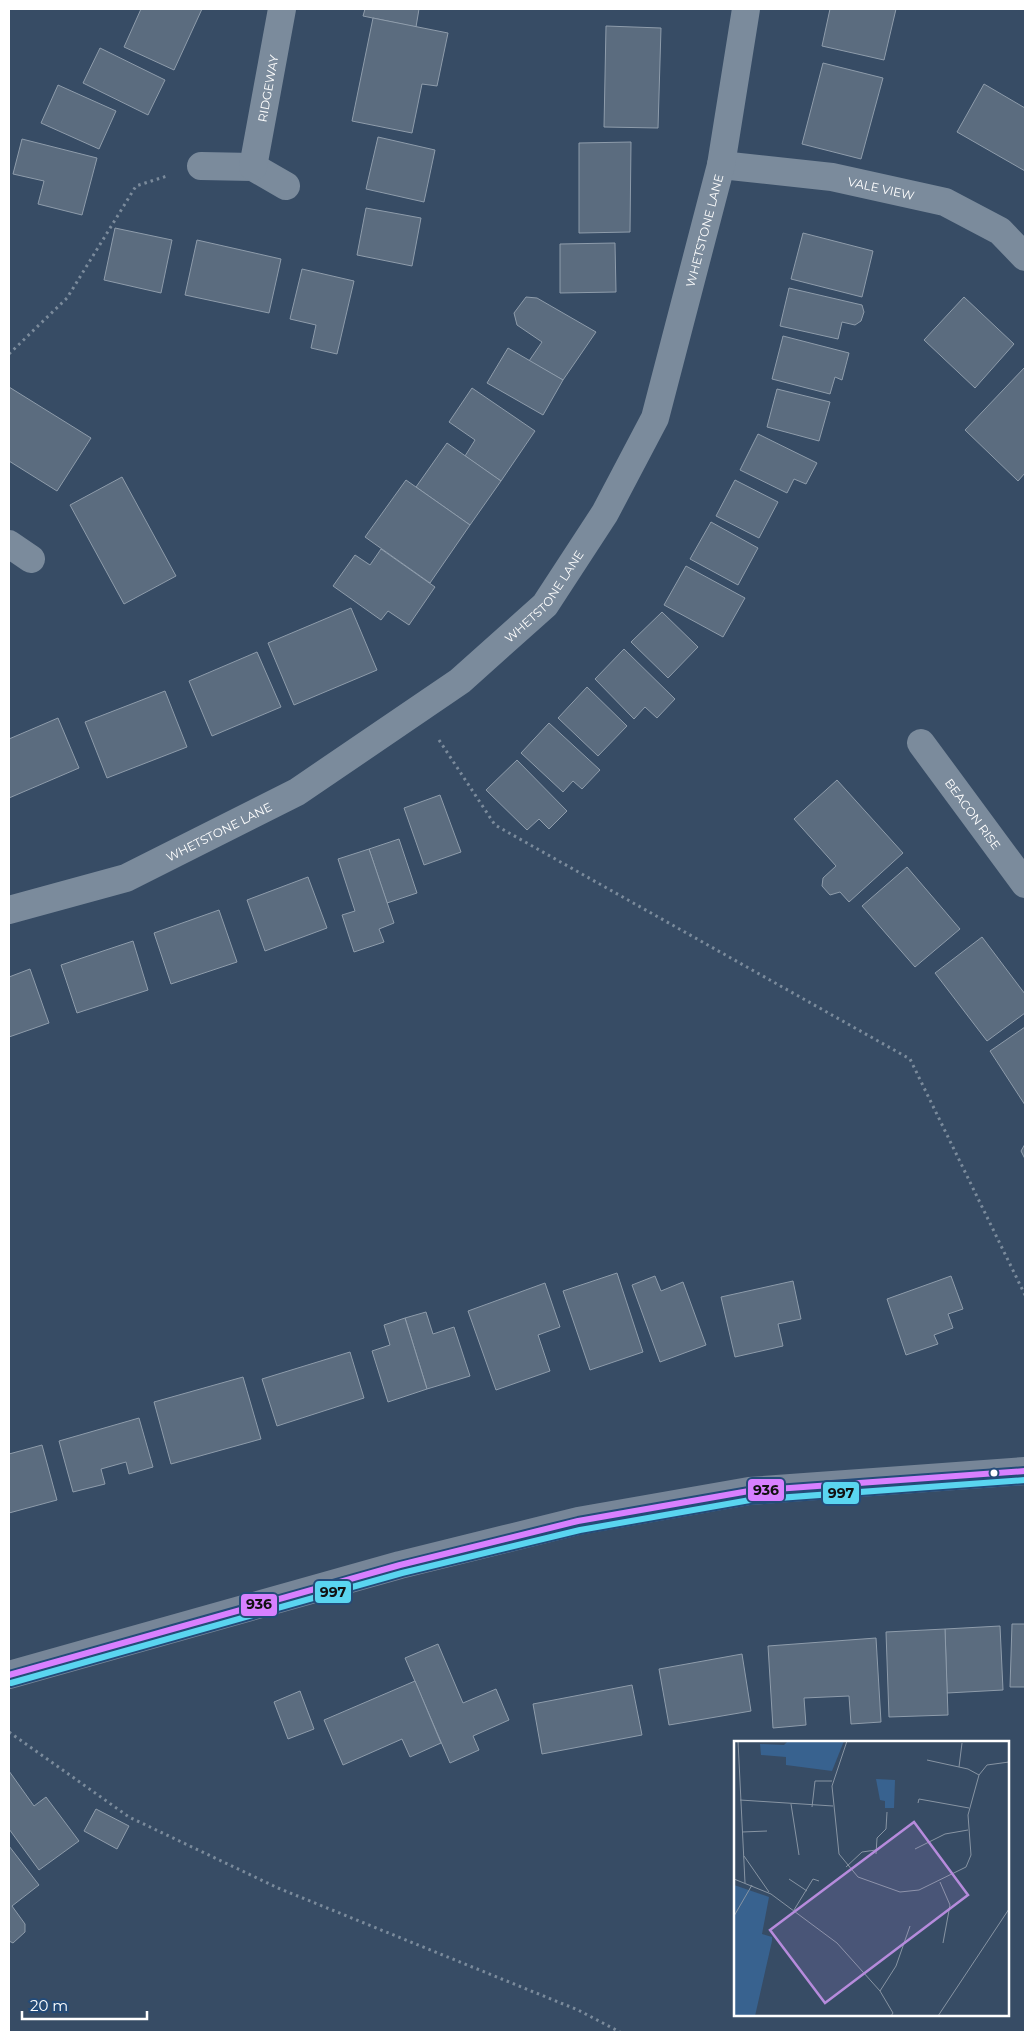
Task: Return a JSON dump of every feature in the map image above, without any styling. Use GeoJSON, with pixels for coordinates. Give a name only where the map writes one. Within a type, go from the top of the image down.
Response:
{"type":"FeatureCollection","features":[{"type":"Feature","properties":{"kind":"main road"},"geometry":{"type":"LineString","coordinates":[[9,1675],[400,1564],[578,1521],[749,1491],[1025,1471]]}},
{"type":"Feature","properties":{"kind":"street","name":"RIDGEWAY"},"geometry":{"type":"LineString","coordinates":[[253,167],[282,9]]}},
{"type":"Feature","properties":{"kind":"street","name":"WHETSTONE LANE"},"geometry":{"type":"LineString","coordinates":[[9,910],[126,878],[297,792],[460,681],[545,605],[605,513],[655,418],[721,165],[746,9]]}},
{"type":"Feature","properties":{"kind":"street","name":"VALE VIEW"},"geometry":{"type":"LineString","coordinates":[[721,165],[832,177],[945,202],[1000,231],[1025,257]]}},
{"type":"Feature","properties":{"kind":"street"},"geometry":{"type":"LineString","coordinates":[[201,166],[253,167],[286,186]]}},
{"type":"Feature","properties":{"kind":"street"},"geometry":{"type":"LineString","coordinates":[[9,544],[31,559]]}},
{"type":"Feature","properties":{"kind":"street","name":"BEACON RISE"},"geometry":{"type":"LineString","coordinates":[[921,743],[1025,884]]}},
{"type":"Feature","properties":{"kind":"path"},"geometry":{"type":"LineString","coordinates":[[9,354],[67,298],[136,186],[201,166]]}},
{"type":"Feature","properties":{"kind":"path"},"geometry":{"type":"LineString","coordinates":[[418,709],[495,825],[910,1058],[1025,1295]]}},
{"type":"Feature","properties":{"kind":"path"},"geometry":{"type":"LineString","coordinates":[[9,1732],[129,1817],[278,1888],[578,2010],[620,2032]]}},
{"type":"Feature","properties":{"kind":"building"},"geometry":{"type":"Polygon","coordinates":[[[141,9],[202,9],[174,70],[124,47],[141,9]]]}},
{"type":"Feature","properties":{"kind":"building"},"geometry":{"type":"Polygon","coordinates":[[[365,9],[419,9],[416,27],[363,16],[365,9]]]}},
{"type":"Feature","properties":{"kind":"building"},"geometry":{"type":"Polygon","coordinates":[[[830,9],[896,9],[884,60],[822,46],[830,9]]]}},
{"type":"Feature","properties":{"kind":"building"},"geometry":{"type":"Polygon","coordinates":[[[373,18],[448,33],[437,86],[422,84],[412,133],[352,121],[373,18]]]}},
{"type":"Feature","properties":{"kind":"building"},"geometry":{"type":"Polygon","coordinates":[[[606,26],[661,28],[658,128],[604,127],[606,26]]]}},
{"type":"Feature","properties":{"kind":"building"},"geometry":{"type":"Polygon","coordinates":[[[100,48],[165,80],[148,115],[83,83],[100,48]]]}},
{"type":"Feature","properties":{"kind":"building"},"geometry":{"type":"Polygon","coordinates":[[[823,63],[883,78],[861,159],[802,144],[823,63]]]}},
{"type":"Feature","properties":{"kind":"building"},"geometry":{"type":"Polygon","coordinates":[[[984,84],[1025,108],[1025,171],[957,132],[984,84]]]}},
{"type":"Feature","properties":{"kind":"building"},"geometry":{"type":"Polygon","coordinates":[[[58,85],[116,111],[99,149],[41,123],[58,85]]]}},
{"type":"Feature","properties":{"kind":"building"},"geometry":{"type":"Polygon","coordinates":[[[378,137],[435,150],[424,202],[366,189],[378,137]]]}},
{"type":"Feature","properties":{"kind":"building"},"geometry":{"type":"Polygon","coordinates":[[[22,139],[97,158],[82,215],[38,204],[44,181],[13,174],[22,139]]]}},
{"type":"Feature","properties":{"kind":"building"},"geometry":{"type":"Polygon","coordinates":[[[631,142],[630,232],[579,233],[579,143],[631,142]]]}},
{"type":"Feature","properties":{"kind":"building"},"geometry":{"type":"Polygon","coordinates":[[[366,208],[421,218],[412,266],[357,255],[366,208]]]}},
{"type":"Feature","properties":{"kind":"building"},"geometry":{"type":"Polygon","coordinates":[[[115,228],[172,240],[161,293],[104,280],[115,228]]]}},
{"type":"Feature","properties":{"kind":"building"},"geometry":{"type":"Polygon","coordinates":[[[803,233],[873,251],[862,297],[791,279],[803,233]]]}},
{"type":"Feature","properties":{"kind":"building"},"geometry":{"type":"Polygon","coordinates":[[[197,240],[281,259],[269,313],[185,295],[197,240]]]}},
{"type":"Feature","properties":{"kind":"building"},"geometry":{"type":"Polygon","coordinates":[[[615,243],[616,292],[560,293],[560,244],[615,243]]]}},
{"type":"Feature","properties":{"kind":"building"},"geometry":{"type":"Polygon","coordinates":[[[302,269],[354,281],[337,354],[311,348],[316,325],[290,319],[302,269]]]}},
{"type":"Feature","properties":{"kind":"building"},"geometry":{"type":"Polygon","coordinates":[[[789,288],[862,305],[864,312],[861,321],[855,325],[842,322],[838,339],[780,326],[789,288]]]}},
{"type":"Feature","properties":{"kind":"building"},"geometry":{"type":"Polygon","coordinates":[[[526,297],[537,298],[596,332],[563,380],[529,361],[542,342],[517,325],[514,313],[526,297]]]}},
{"type":"Feature","properties":{"kind":"building"},"geometry":{"type":"Polygon","coordinates":[[[964,297],[1014,344],[975,388],[924,340],[964,297]]]}},
{"type":"Feature","properties":{"kind":"building"},"geometry":{"type":"Polygon","coordinates":[[[783,336],[849,353],[842,380],[835,377],[830,394],[772,379],[783,336]]]}},
{"type":"Feature","properties":{"kind":"building"},"geometry":{"type":"Polygon","coordinates":[[[508,348],[563,380],[543,415],[487,383],[508,348]]]}},
{"type":"Feature","properties":{"kind":"building"},"geometry":{"type":"Polygon","coordinates":[[[1025,367],[1025,473],[1018,481],[965,430],[1025,367]]]}},
{"type":"Feature","properties":{"kind":"building"},"geometry":{"type":"Polygon","coordinates":[[[9,387],[91,438],[57,491],[9,461],[9,387]]]}},
{"type":"Feature","properties":{"kind":"building"},"geometry":{"type":"Polygon","coordinates":[[[472,388],[535,431],[501,481],[465,456],[475,440],[449,422],[472,388]]]}},
{"type":"Feature","properties":{"kind":"building"},"geometry":{"type":"Polygon","coordinates":[[[777,389],[830,402],[819,441],[767,427],[777,389]]]}},
{"type":"Feature","properties":{"kind":"building"},"geometry":{"type":"Polygon","coordinates":[[[758,434],[817,463],[806,484],[794,479],[787,493],[740,470],[758,434]]]}},
{"type":"Feature","properties":{"kind":"building"},"geometry":{"type":"Polygon","coordinates":[[[447,443],[501,481],[470,525],[416,487],[447,443]]]}},
{"type":"Feature","properties":{"kind":"building"},"geometry":{"type":"Polygon","coordinates":[[[122,477],[176,576],[124,604],[70,505],[122,477]]]}},
{"type":"Feature","properties":{"kind":"building"},"geometry":{"type":"Polygon","coordinates":[[[406,480],[470,525],[430,583],[365,537],[406,480]]]}},
{"type":"Feature","properties":{"kind":"building"},"geometry":{"type":"Polygon","coordinates":[[[735,480],[778,502],[759,538],[716,516],[735,480]]]}},
{"type":"Feature","properties":{"kind":"building"},"geometry":{"type":"Polygon","coordinates":[[[711,522],[758,548],[738,585],[690,559],[711,522]]]}},
{"type":"Feature","properties":{"kind":"building"},"geometry":{"type":"Polygon","coordinates":[[[381,549],[435,587],[409,625],[388,611],[381,620],[333,586],[355,555],[370,565],[381,549]]]}},
{"type":"Feature","properties":{"kind":"building"},"geometry":{"type":"Polygon","coordinates":[[[686,566],[745,598],[723,637],[664,605],[686,566]]]}},
{"type":"Feature","properties":{"kind":"building"},"geometry":{"type":"Polygon","coordinates":[[[351,608],[377,670],[294,705],[268,643],[351,608]]]}},
{"type":"Feature","properties":{"kind":"building"},"geometry":{"type":"Polygon","coordinates":[[[662,612],[698,647],[668,678],[631,642],[662,612]]]}},
{"type":"Feature","properties":{"kind":"building"},"geometry":{"type":"Polygon","coordinates":[[[624,649],[675,699],[657,718],[645,707],[634,719],[595,679],[624,649]]]}},
{"type":"Feature","properties":{"kind":"building"},"geometry":{"type":"Polygon","coordinates":[[[257,652],[281,707],[212,736],[189,681],[257,652]]]}},
{"type":"Feature","properties":{"kind":"building"},"geometry":{"type":"Polygon","coordinates":[[[587,687],[627,726],[598,756],[558,718],[587,687]]]}},
{"type":"Feature","properties":{"kind":"building"},"geometry":{"type":"Polygon","coordinates":[[[165,691],[187,747],[107,778],[85,722],[165,691]]]}},
{"type":"Feature","properties":{"kind":"building"},"geometry":{"type":"Polygon","coordinates":[[[58,718],[79,768],[9,798],[9,739],[58,718]]]}},
{"type":"Feature","properties":{"kind":"building"},"geometry":{"type":"Polygon","coordinates":[[[549,723],[600,770],[582,789],[573,781],[563,792],[521,753],[549,723]]]}},
{"type":"Feature","properties":{"kind":"building"},"geometry":{"type":"Polygon","coordinates":[[[517,760],[567,811],[549,829],[539,819],[527,830],[486,790],[517,760]]]}},
{"type":"Feature","properties":{"kind":"building"},"geometry":{"type":"Polygon","coordinates":[[[837,780],[903,853],[849,902],[840,892],[830,895],[822,886],[823,878],[836,866],[794,819],[837,780]]]}},
{"type":"Feature","properties":{"kind":"building"},"geometry":{"type":"Polygon","coordinates":[[[440,795],[461,852],[424,865],[404,808],[440,795]]]}},
{"type":"Feature","properties":{"kind":"building"},"geometry":{"type":"Polygon","coordinates":[[[399,839],[417,893],[387,903],[369,849],[399,839]]]}},
{"type":"Feature","properties":{"kind":"building"},"geometry":{"type":"Polygon","coordinates":[[[369,849],[394,923],[379,929],[384,942],[354,952],[342,915],[355,911],[338,859],[369,849]]]}},
{"type":"Feature","properties":{"kind":"building"},"geometry":{"type":"Polygon","coordinates":[[[907,867],[960,929],[915,967],[862,906],[907,867]]]}},
{"type":"Feature","properties":{"kind":"building"},"geometry":{"type":"Polygon","coordinates":[[[308,877],[327,928],[265,951],[247,900],[308,877]]]}},
{"type":"Feature","properties":{"kind":"building"},"geometry":{"type":"Polygon","coordinates":[[[219,910],[237,962],[171,984],[154,933],[219,910]]]}},
{"type":"Feature","properties":{"kind":"building"},"geometry":{"type":"Polygon","coordinates":[[[982,937],[1025,994],[1025,1013],[987,1041],[935,973],[982,937]]]}},
{"type":"Feature","properties":{"kind":"building"},"geometry":{"type":"Polygon","coordinates":[[[133,941],[148,990],[77,1013],[61,965],[133,941]]]}},
{"type":"Feature","properties":{"kind":"building"},"geometry":{"type":"Polygon","coordinates":[[[30,969],[49,1023],[9,1037],[9,977],[30,969]]]}},
{"type":"Feature","properties":{"kind":"building"},"geometry":{"type":"Polygon","coordinates":[[[1025,1027],[1025,1105],[990,1051],[1025,1027]]]}},
{"type":"Feature","properties":{"kind":"building"},"geometry":{"type":"Polygon","coordinates":[[[1025,1144],[1025,1159],[1021,1151],[1025,1144]]]}},
{"type":"Feature","properties":{"kind":"building"},"geometry":{"type":"Polygon","coordinates":[[[617,1273],[643,1352],[590,1370],[563,1291],[617,1273]]]}},
{"type":"Feature","properties":{"kind":"building"},"geometry":{"type":"Polygon","coordinates":[[[655,1276],[661,1291],[683,1282],[706,1345],[660,1362],[632,1285],[655,1276]]]}},
{"type":"Feature","properties":{"kind":"building"},"geometry":{"type":"Polygon","coordinates":[[[951,1276],[963,1309],[948,1314],[953,1328],[934,1335],[938,1344],[906,1355],[887,1299],[951,1276]]]}},
{"type":"Feature","properties":{"kind":"building"},"geometry":{"type":"Polygon","coordinates":[[[793,1281],[801,1319],[778,1324],[783,1346],[735,1357],[721,1297],[793,1281]]]}},
{"type":"Feature","properties":{"kind":"building"},"geometry":{"type":"Polygon","coordinates":[[[545,1283],[560,1327],[538,1335],[550,1371],[496,1390],[468,1311],[545,1283]]]}},
{"type":"Feature","properties":{"kind":"building"},"geometry":{"type":"Polygon","coordinates":[[[426,1312],[433,1334],[454,1327],[470,1376],[427,1389],[405,1318],[426,1312]]]}},
{"type":"Feature","properties":{"kind":"building"},"geometry":{"type":"Polygon","coordinates":[[[405,1318],[427,1389],[388,1402],[372,1351],[390,1345],[384,1325],[405,1318]]]}},
{"type":"Feature","properties":{"kind":"building"},"geometry":{"type":"Polygon","coordinates":[[[350,1352],[364,1398],[277,1426],[262,1379],[350,1352]]]}},
{"type":"Feature","properties":{"kind":"building"},"geometry":{"type":"Polygon","coordinates":[[[243,1377],[261,1439],[171,1464],[154,1402],[243,1377]]]}},
{"type":"Feature","properties":{"kind":"building"},"geometry":{"type":"Polygon","coordinates":[[[139,1418],[153,1467],[129,1474],[126,1462],[101,1469],[105,1484],[73,1492],[59,1441],[139,1418]]]}},
{"type":"Feature","properties":{"kind":"building"},"geometry":{"type":"Polygon","coordinates":[[[42,1445],[57,1500],[9,1513],[9,1454],[42,1445]]]}},
{"type":"Feature","properties":{"kind":"building"},"geometry":{"type":"Polygon","coordinates":[[[1012,1624],[1025,1624],[1025,1687],[1010,1687],[1012,1624]]]}},
{"type":"Feature","properties":{"kind":"building"},"geometry":{"type":"Polygon","coordinates":[[[1000,1626],[1003,1690],[947,1693],[945,1629],[1000,1626]]]}},
{"type":"Feature","properties":{"kind":"building"},"geometry":{"type":"Polygon","coordinates":[[[945,1629],[948,1715],[889,1717],[886,1632],[945,1629]]]}},
{"type":"Feature","properties":{"kind":"building"},"geometry":{"type":"Polygon","coordinates":[[[876,1638],[881,1722],[851,1724],[849,1696],[804,1698],[806,1725],[773,1728],[768,1646],[876,1638]]]}},
{"type":"Feature","properties":{"kind":"building"},"geometry":{"type":"Polygon","coordinates":[[[438,1644],[463,1703],[496,1689],[509,1720],[473,1736],[479,1750],[450,1763],[405,1658],[438,1644]]]}},
{"type":"Feature","properties":{"kind":"building"},"geometry":{"type":"Polygon","coordinates":[[[742,1654],[751,1711],[669,1725],[659,1669],[742,1654]]]}},
{"type":"Feature","properties":{"kind":"building"},"geometry":{"type":"Polygon","coordinates":[[[415,1681],[441,1743],[410,1757],[402,1739],[343,1765],[324,1720],[415,1681]]]}},
{"type":"Feature","properties":{"kind":"building"},"geometry":{"type":"Polygon","coordinates":[[[632,1685],[642,1735],[542,1754],[533,1704],[632,1685]]]}},
{"type":"Feature","properties":{"kind":"building"},"geometry":{"type":"Polygon","coordinates":[[[300,1691],[314,1729],[288,1739],[274,1702],[300,1691]]]}},
{"type":"Feature","properties":{"kind":"building"},"geometry":{"type":"Polygon","coordinates":[[[9,1771],[34,1806],[46,1797],[79,1841],[39,1870],[9,1829],[9,1771]]]}},
{"type":"Feature","properties":{"kind":"building"},"geometry":{"type":"Polygon","coordinates":[[[96,1809],[129,1826],[117,1849],[84,1831],[96,1809]]]}},
{"type":"Feature","properties":{"kind":"building"},"geometry":{"type":"Polygon","coordinates":[[[9,1846],[39,1885],[12,1906],[25,1924],[25,1932],[13,1943],[9,1941],[9,1846]]]}},
{"type":"Feature","properties":{"kind":"transit line","name":"936"},"geometry":{"type":"LineString","coordinates":[[9,1675],[400,1565],[578,1521],[749,1491],[1025,1471]]}},
{"type":"Feature","properties":{"kind":"transit line","name":"997"},"geometry":{"type":"LineString","coordinates":[[11,1683],[402,1573],[580,1530],[750,1500],[1025,1480]]}}]}
